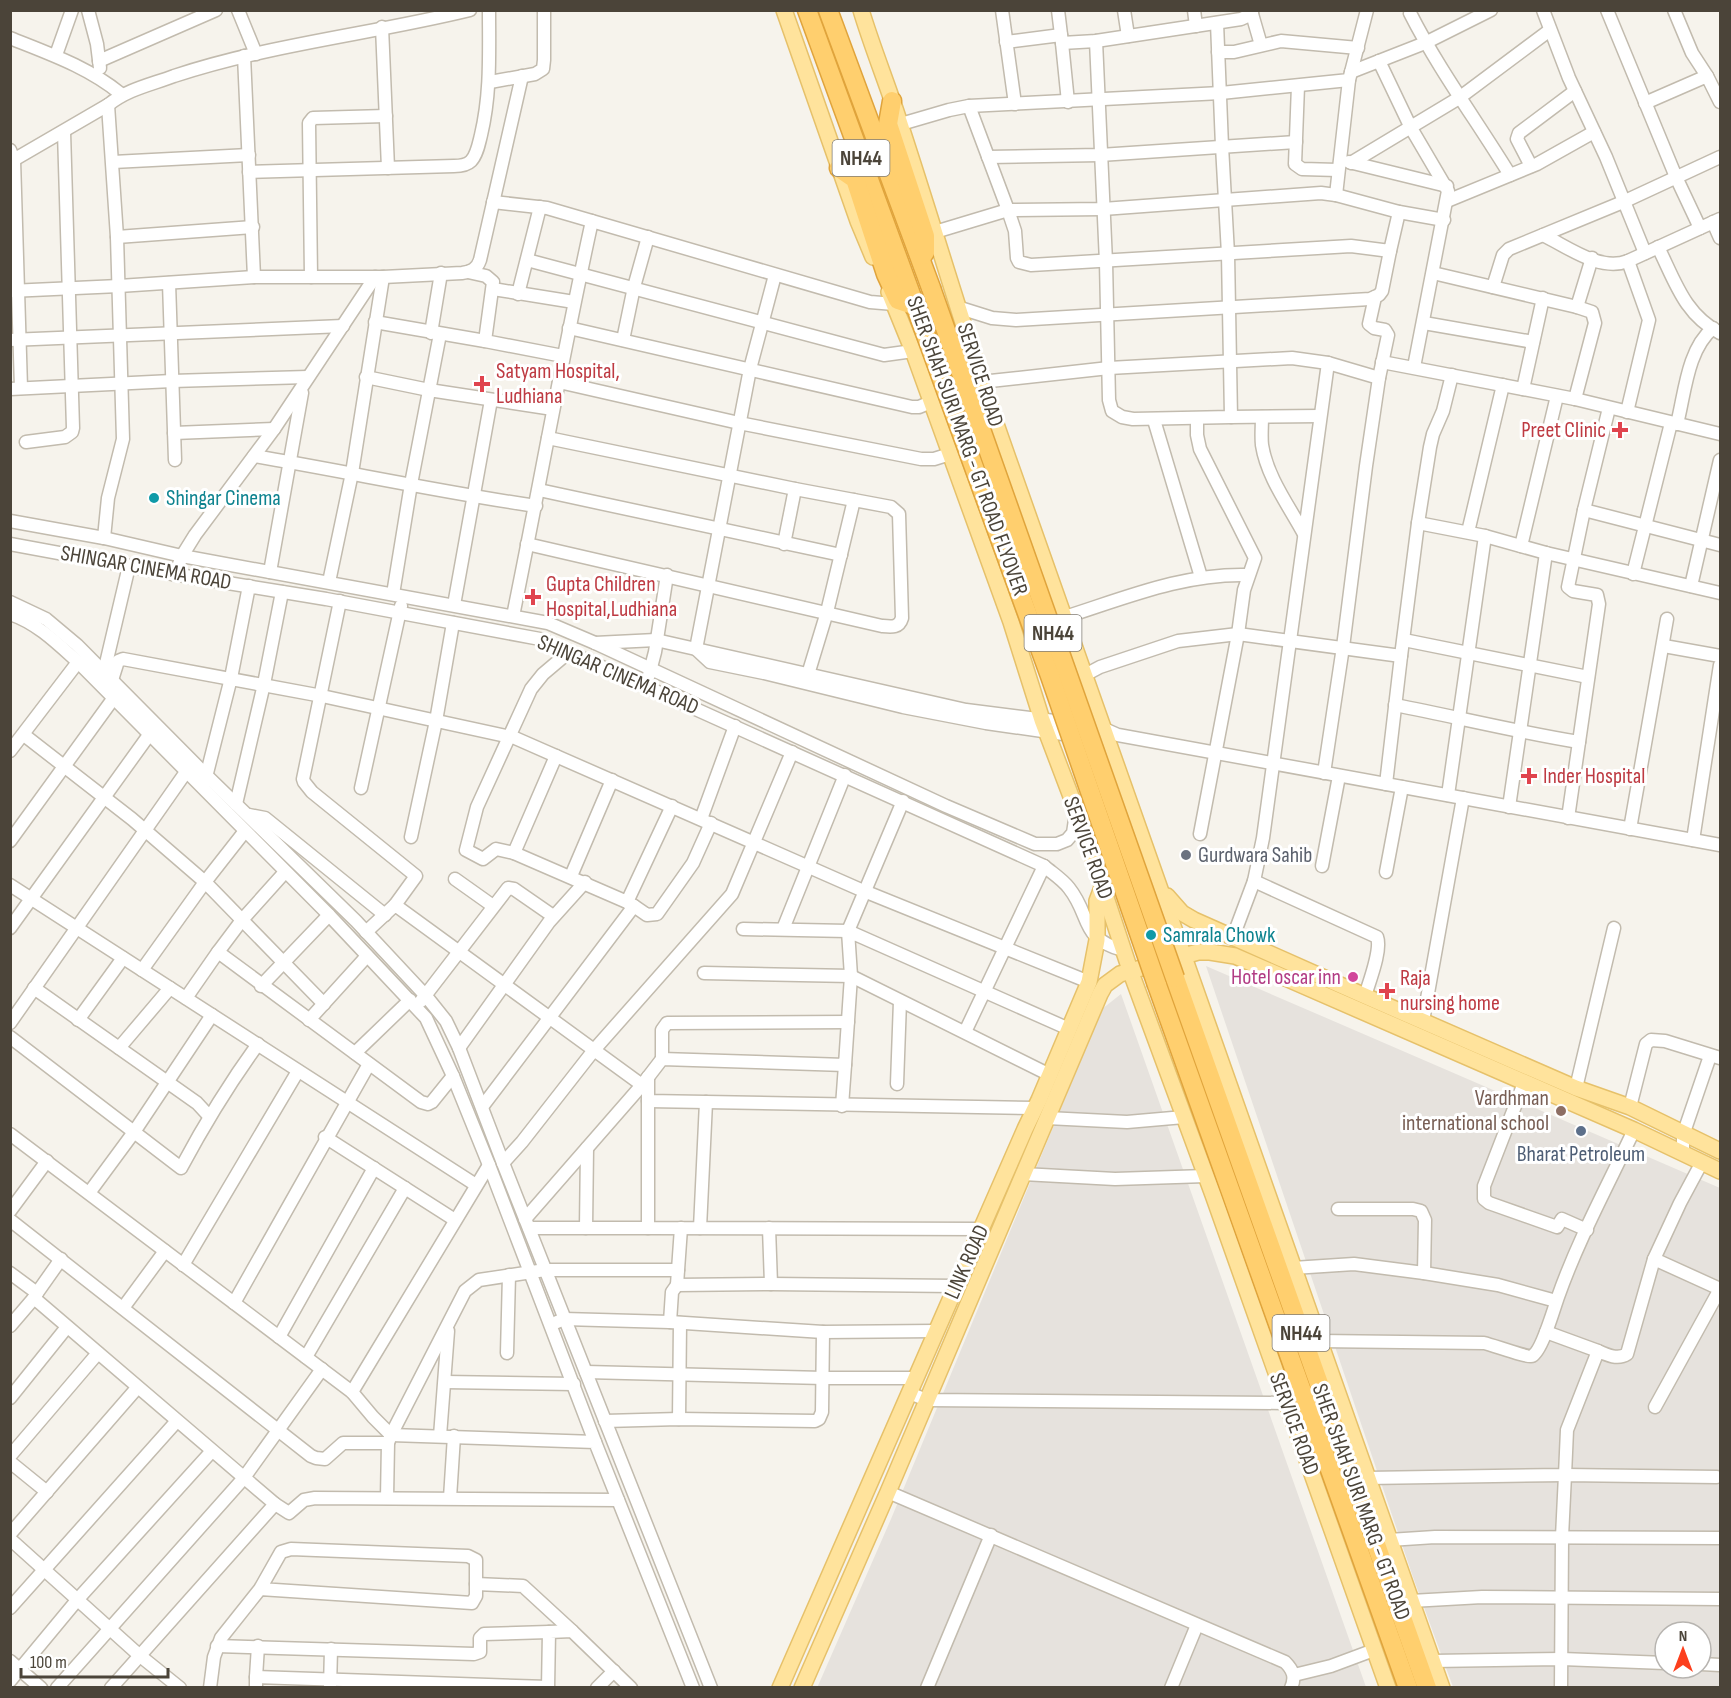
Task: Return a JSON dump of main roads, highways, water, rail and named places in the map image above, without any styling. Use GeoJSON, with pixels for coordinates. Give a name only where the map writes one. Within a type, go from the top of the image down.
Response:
{"type":"FeatureCollection","features":[{"type":"Feature","properties":{"kind":"highway","name":"SHER SHAH SURI MARG - GT ROAD FLYOVER"},"geometry":{"type":"LineString","coordinates":[[807,10],[1050,676],[1157,984]]}},
{"type":"Feature","properties":{"kind":"highway","name":"SHER SHAH SURI MARG - GT ROAD FLYOVER"},"geometry":{"type":"LineString","coordinates":[[828,10],[921,260],[1174,978]]}},
{"type":"Feature","properties":{"kind":"highway"},"geometry":{"type":"LineString","coordinates":[[892,101],[888,124],[925,236],[925,252],[921,260]]}},
{"type":"Feature","properties":{"kind":"highway"},"geometry":{"type":"LineString","coordinates":[[839,168],[855,179],[886,274],[898,300],[916,306]]}},
{"type":"Feature","properties":{"kind":"highway","name":"SHER SHAH SURI MARG - GT ROAD"},"geometry":{"type":"LineString","coordinates":[[1174,978],[1427,1688]]}},
{"type":"Feature","properties":{"kind":"highway","name":"SHER SHAH SURI MARG - GT ROAD"},"geometry":{"type":"LineString","coordinates":[[1157,984],[1408,1688]]}},
{"type":"Feature","properties":{"kind":"main road","name":"SERVICE ROAD"},"geometry":{"type":"LineString","coordinates":[[784,10],[858,221],[914,351],[1011,622],[1044,726],[1103,885],[1130,970],[1206,1176],[1388,1688]]}},
{"type":"Feature","properties":{"kind":"main road","name":"SERVICE ROAD"},"geometry":{"type":"LineString","coordinates":[[861,10],[901,124],[981,382],[1085,675],[1109,734],[1156,878],[1442,1688]]}},
{"type":"Feature","properties":{"kind":"main road"},"geometry":{"type":"LineString","coordinates":[[1103,885],[1133,870],[1148,871],[1156,878],[1172,903],[1182,913],[1576,1088],[1630,1107],[1683,1135],[1720,1151]]}},
{"type":"Feature","properties":{"kind":"main road","name":"LINK ROAD"},"geometry":{"type":"LineString","coordinates":[[802,1688],[1023,1174],[1050,1075],[1089,982],[1097,940],[1097,901],[1103,885]]}},
{"type":"Feature","properties":{"kind":"main road","name":"LINK ROAD"},"geometry":{"type":"LineString","coordinates":[[780,1688],[981,1228],[1105,985],[1120,974],[1184,956],[1210,952],[1235,956],[1720,1171]]}},
{"type":"Feature","properties":{"kind":"place","name":"Satyam Hospital, Ludhiana"},"geometry":{"type":"Point","coordinates":[482,384]}},
{"type":"Feature","properties":{"kind":"place","name":"Preet Clinic"},"geometry":{"type":"Point","coordinates":[1620,430]}},
{"type":"Feature","properties":{"kind":"place","name":"Shingar Cinema"},"geometry":{"type":"Point","coordinates":[154,498]}},
{"type":"Feature","properties":{"kind":"place","name":"Gupta Children Hospital,Ludhiana"},"geometry":{"type":"Point","coordinates":[533,597]}},
{"type":"Feature","properties":{"kind":"place","name":"Inder Hospital"},"geometry":{"type":"Point","coordinates":[1529,776]}},
{"type":"Feature","properties":{"kind":"place","name":"Gurdwara Sahib"},"geometry":{"type":"Point","coordinates":[1186,855]}},
{"type":"Feature","properties":{"kind":"place","name":"Samrala Chowk"},"geometry":{"type":"Point","coordinates":[1151,935]}},
{"type":"Feature","properties":{"kind":"place","name":"Hotel oscar inn"},"geometry":{"type":"Point","coordinates":[1353,977]}},
{"type":"Feature","properties":{"kind":"place","name":"Raja nursing home"},"geometry":{"type":"Point","coordinates":[1387,991]}},
{"type":"Feature","properties":{"kind":"place","name":"Vardhman international school"},"geometry":{"type":"Point","coordinates":[1561,1111]}},
{"type":"Feature","properties":{"kind":"place","name":"Bharat Petroleum"},"geometry":{"type":"Point","coordinates":[1581,1131]}}]}
